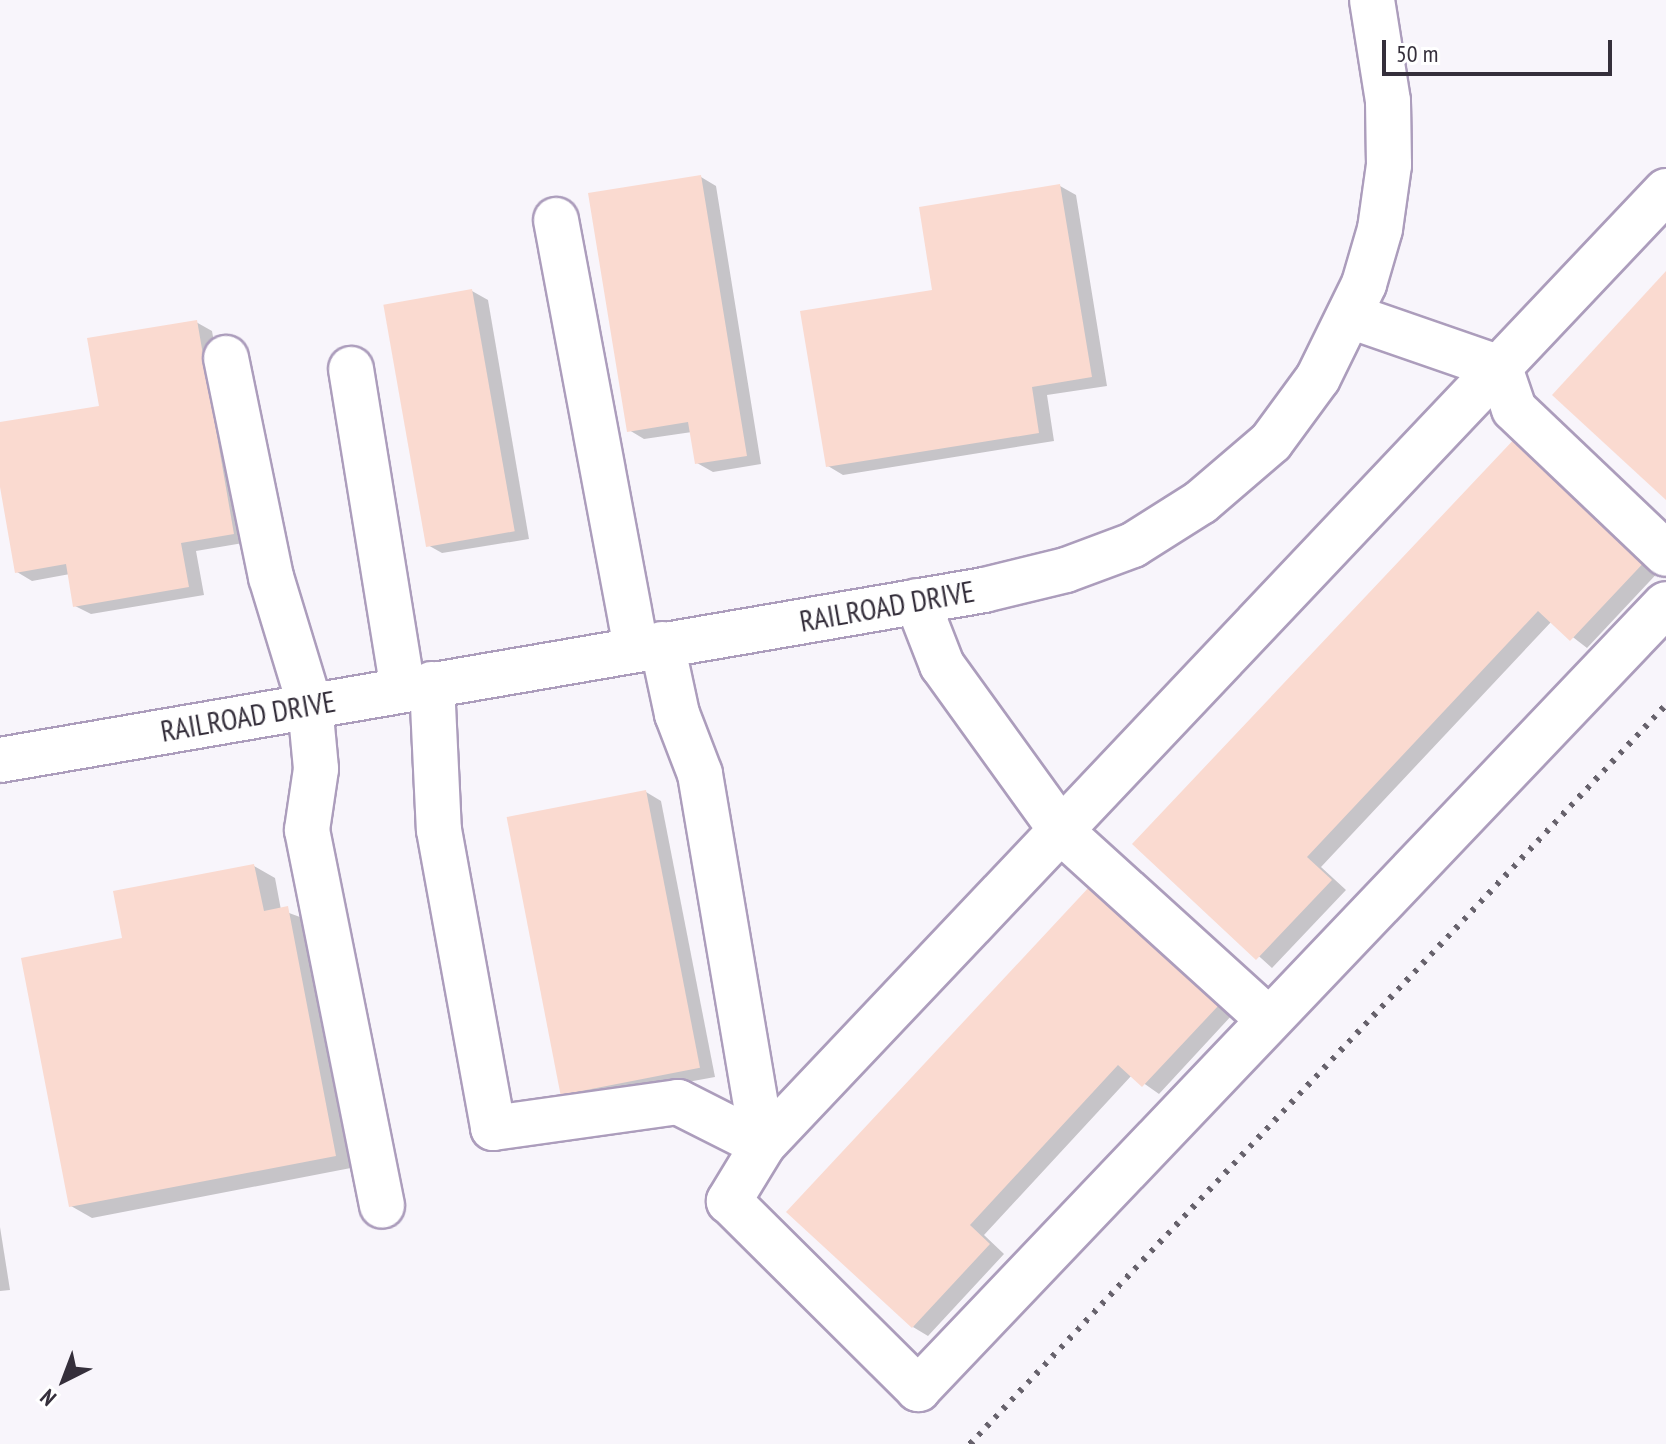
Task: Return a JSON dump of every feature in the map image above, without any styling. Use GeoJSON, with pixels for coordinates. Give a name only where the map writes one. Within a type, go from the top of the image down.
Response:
{"type":"FeatureCollection","features":[{"type":"Feature","properties":{"kind":"street","name":"RAILROAD DRIVE"},"geometry":{"type":"LineString","coordinates":[[0,760],[917,601],[1066,570],[1133,545],[1168,525],[1271,442],[1318,378],[1350,316],[1380,229],[1389,165],[1388,101],[1372,0]]}},
{"type":"Feature","properties":{"kind":"street"},"geometry":{"type":"LineString","coordinates":[[1666,191],[1063,833],[763,1145],[729,1201],[918,1389],[1666,604]]}},
{"type":"Feature","properties":{"kind":"street"},"geometry":{"type":"LineString","coordinates":[[556,220],[649,646],[700,774],[763,1145]]}},
{"type":"Feature","properties":{"kind":"street"},"geometry":{"type":"LineString","coordinates":[[1350,316],[1500,368]]}},
{"type":"Feature","properties":{"kind":"street"},"geometry":{"type":"LineString","coordinates":[[226,358],[271,577],[310,705],[316,769],[307,830],[382,1206]]}},
{"type":"Feature","properties":{"kind":"street"},"geometry":{"type":"LineString","coordinates":[[1500,368],[1514,409],[1666,554]]}},
{"type":"Feature","properties":{"kind":"street"},"geometry":{"type":"LineString","coordinates":[[351,369],[418,686],[439,830],[493,1128],[678,1102],[763,1145]]}},
{"type":"Feature","properties":{"kind":"street"},"geometry":{"type":"LineString","coordinates":[[917,601],[942,665],[1063,833],[1269,1020]]}},
{"type":"Feature","properties":{"kind":"building"},"geometry":{"type":"Polygon","coordinates":[[[701,175],[747,456],[695,464],[688,422],[627,432],[588,193],[701,175]]]}},
{"type":"Feature","properties":{"kind":"building"},"geometry":{"type":"Polygon","coordinates":[[[1060,184],[1092,377],[1032,387],[1039,433],[826,467],[800,311],[932,290],[919,207],[1060,184]]]}},
{"type":"Feature","properties":{"kind":"building"},"geometry":{"type":"Polygon","coordinates":[[[1666,271],[1666,500],[1552,395],[1666,271]]]}},
{"type":"Feature","properties":{"kind":"building"},"geometry":{"type":"Polygon","coordinates":[[[472,289],[515,531],[426,547],[383,305],[472,289]]]}},
{"type":"Feature","properties":{"kind":"building"},"geometry":{"type":"Polygon","coordinates":[[[197,320],[234,534],[181,543],[189,587],[73,607],[66,564],[15,573],[0,487],[0,422],[99,406],[87,338],[197,320]]]}},
{"type":"Feature","properties":{"kind":"building"},"geometry":{"type":"Polygon","coordinates":[[[1519,434],[1650,556],[1570,641],[1538,611],[1307,857],[1332,880],[1256,960],[1132,844],[1519,434]]]}},
{"type":"Feature","properties":{"kind":"building"},"geometry":{"type":"Polygon","coordinates":[[[646,790],[700,1068],[561,1095],[507,817],[646,790]]]}},
{"type":"Feature","properties":{"kind":"building"},"geometry":{"type":"Polygon","coordinates":[[[254,864],[264,911],[288,906],[336,1156],[69,1207],[21,958],[122,938],[113,891],[254,864]]]}},
{"type":"Feature","properties":{"kind":"building"},"geometry":{"type":"Polygon","coordinates":[[[1091,885],[1219,1005],[1142,1087],[1118,1065],[970,1225],[990,1244],[912,1328],[786,1212],[1091,885]]]}},
{"type":"Feature","properties":{"kind":"railway"},"geometry":{"type":"LineString","coordinates":[[970,1444],[1666,705]]}}]}
